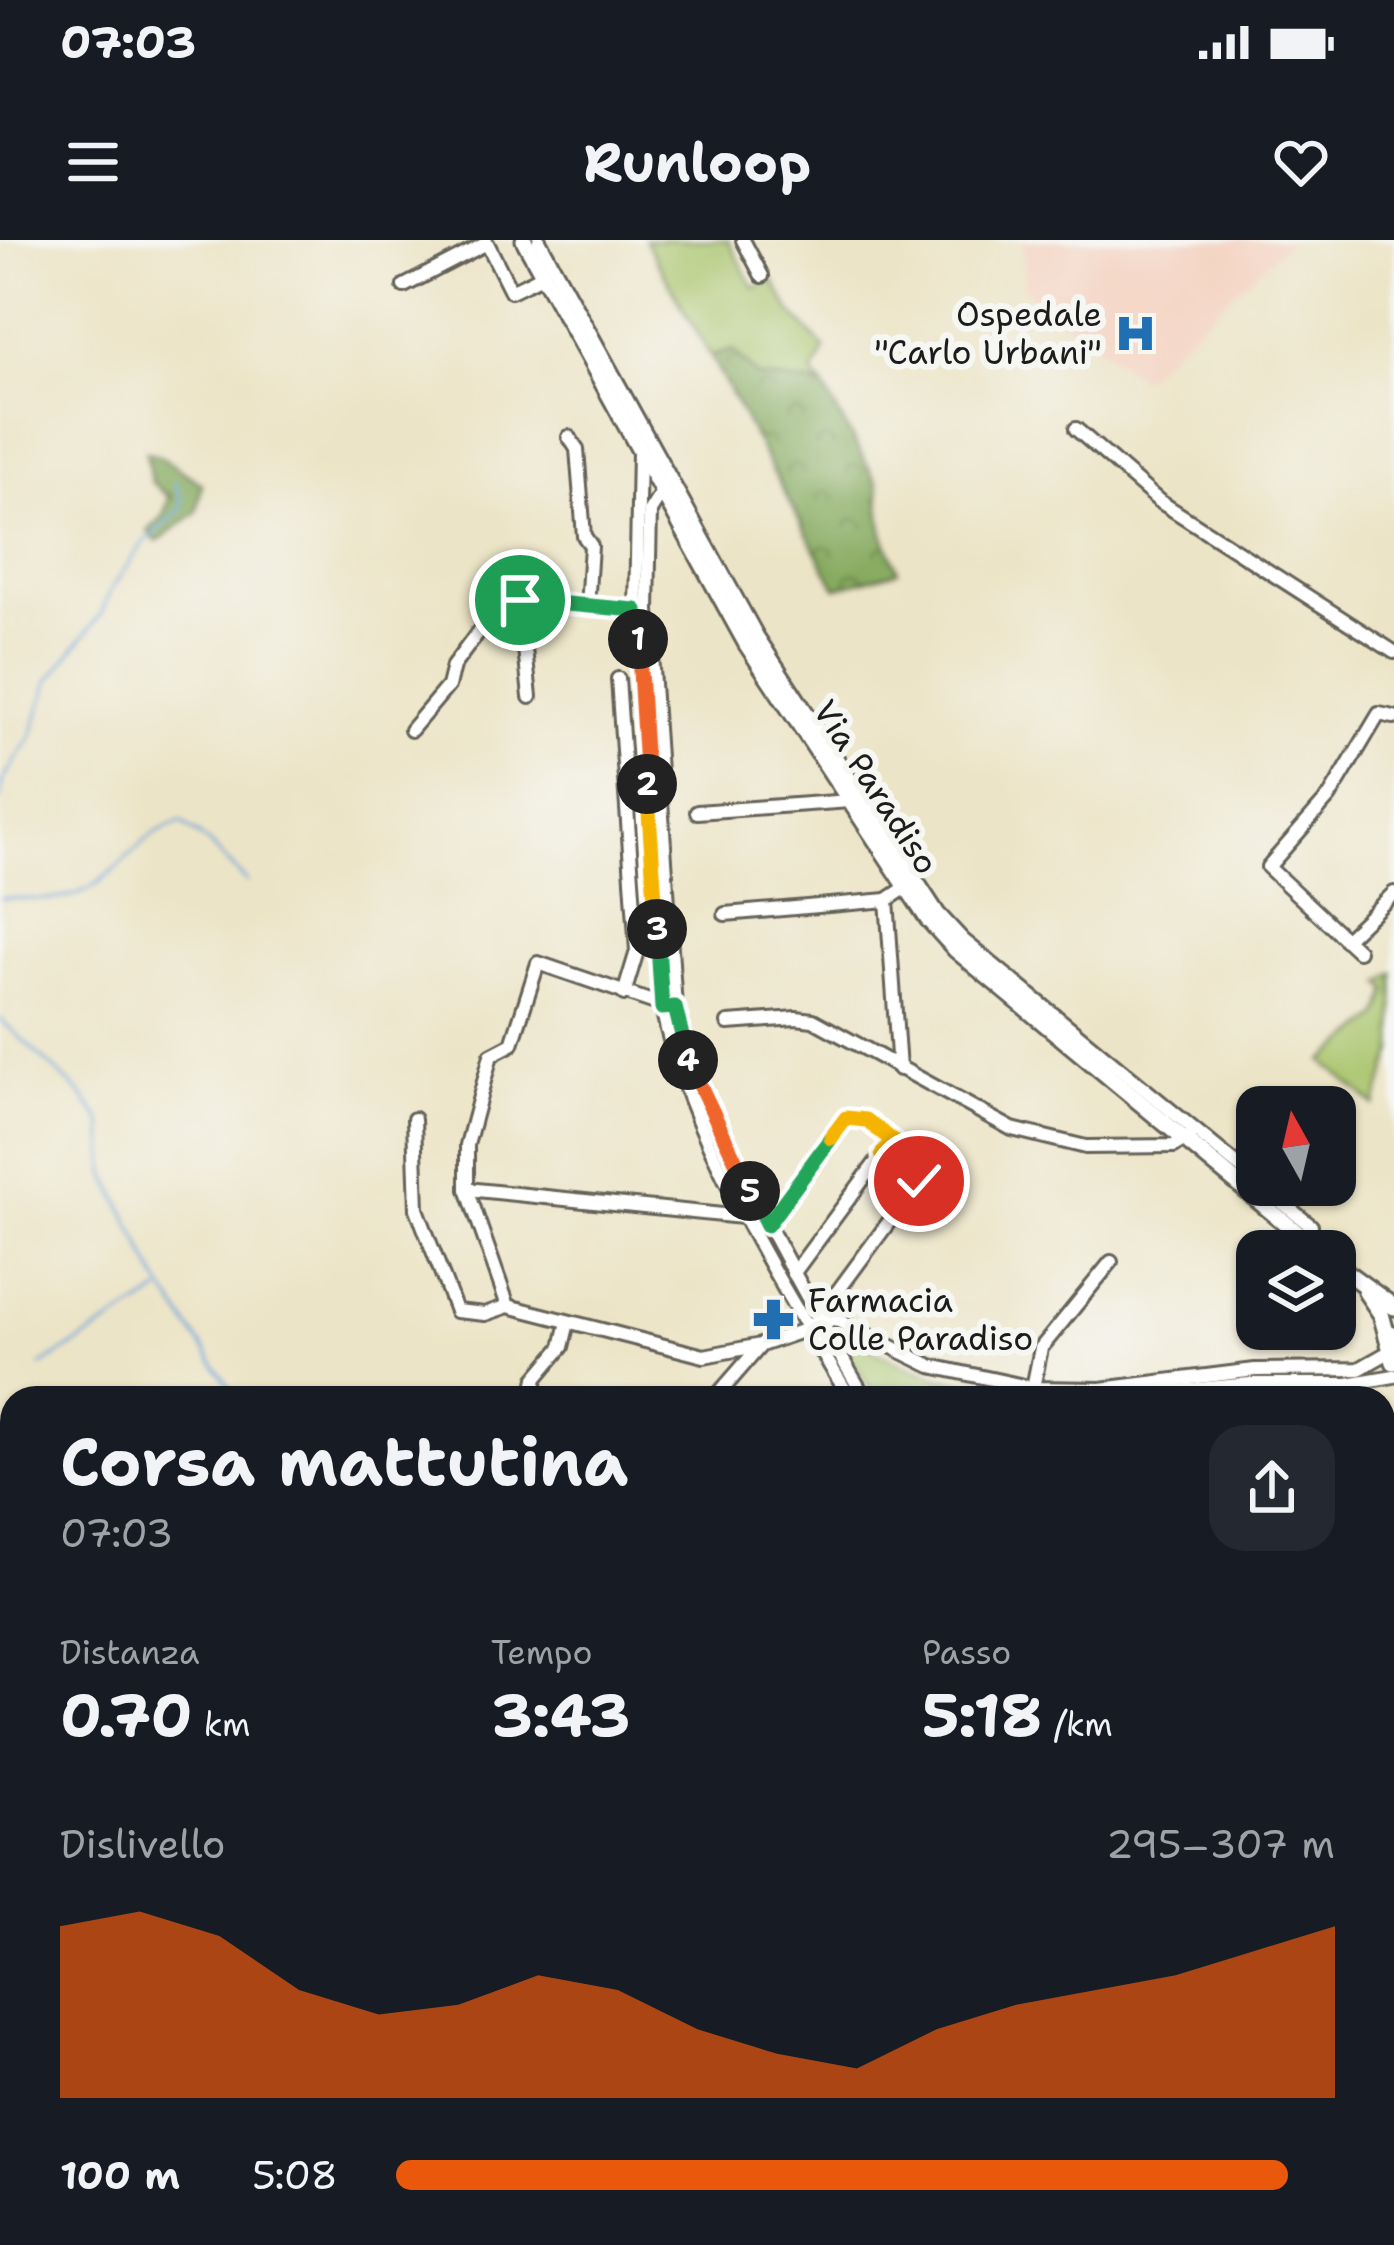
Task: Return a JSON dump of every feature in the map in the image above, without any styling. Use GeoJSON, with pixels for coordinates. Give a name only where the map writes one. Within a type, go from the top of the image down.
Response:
{"type":"FeatureCollection","features":[{"type":"Feature","properties":{"kind":"main road","name":"Via Paradiso"},"geometry":{"type":"LineString","coordinates":[[524,240],[677,519],[905,888],[956,950],[1236,1168]]}},
{"type":"Feature","properties":{"kind":"main road","name":"Via Paradiso"},"geometry":{"type":"LineString","coordinates":[[1277,1206],[1299,1230]]}},
{"type":"Feature","properties":{"kind":"main road"},"geometry":{"type":"LineString","coordinates":[[1356,1282],[1394,1307]]}},
{"type":"Feature","properties":{"kind":"main road"},"geometry":{"type":"LineString","coordinates":[[1360,1285],[1381,1314],[1391,1346]]}},
{"type":"Feature","properties":{"kind":"street"},"geometry":{"type":"LineString","coordinates":[[539,240],[752,640],[938,913],[1190,1135],[1174,1146],[1086,1147],[1012,1129],[813,1020],[728,1023]]}},
{"type":"Feature","properties":{"kind":"street"},"geometry":{"type":"LineString","coordinates":[[743,240],[762,276]]}},
{"type":"Feature","properties":{"kind":"street"},"geometry":{"type":"LineString","coordinates":[[404,286],[487,243],[512,292],[544,275]]}},
{"type":"Feature","properties":{"kind":"street"},"geometry":{"type":"LineString","coordinates":[[1076,429],[1160,501],[1394,652]]}},
{"type":"Feature","properties":{"kind":"street"},"geometry":{"type":"LineString","coordinates":[[569,437],[578,449],[584,536],[591,546],[587,607]]}},
{"type":"Feature","properties":{"kind":"street"},"geometry":{"type":"LineString","coordinates":[[639,451],[636,610],[669,1007],[685,1091],[793,1274],[813,1324],[857,1386]]}},
{"type":"Feature","properties":{"kind":"street"},"geometry":{"type":"LineString","coordinates":[[638,503],[645,494],[662,492]]}},
{"type":"Feature","properties":{"kind":"street"},"geometry":{"type":"LineString","coordinates":[[662,492],[650,511],[648,610],[669,1007]]}},
{"type":"Feature","properties":{"kind":"street"},"geometry":{"type":"LineString","coordinates":[[649,526],[657,519],[677,519]]}},
{"type":"Feature","properties":{"kind":"street"},"geometry":{"type":"LineString","coordinates":[[520,600],[530,697]]}},
{"type":"Feature","properties":{"kind":"street"},"geometry":{"type":"LineString","coordinates":[[411,730],[448,686],[453,666],[500,603],[520,600],[636,610]]}},
{"type":"Feature","properties":{"kind":"street"},"geometry":{"type":"LineString","coordinates":[[618,680],[637,951],[624,994]]}},
{"type":"Feature","properties":{"kind":"street"},"geometry":{"type":"LineString","coordinates":[[1358,951],[1268,867],[1330,796],[1379,714],[1394,717]]}},
{"type":"Feature","properties":{"kind":"street"},"geometry":{"type":"LineString","coordinates":[[697,812],[850,801]]}},
{"type":"Feature","properties":{"kind":"street"},"geometry":{"type":"LineString","coordinates":[[725,914],[887,899],[905,888]]}},
{"type":"Feature","properties":{"kind":"street"},"geometry":{"type":"LineString","coordinates":[[1346,940],[1394,892]]}},
{"type":"Feature","properties":{"kind":"street"},"geometry":{"type":"LineString","coordinates":[[887,899],[899,1069]]}},
{"type":"Feature","properties":{"kind":"street"},"geometry":{"type":"LineString","coordinates":[[508,1306],[467,1189],[467,1145],[491,1055],[512,1044],[538,963],[669,1007]]}},
{"type":"Feature","properties":{"kind":"street"},"geometry":{"type":"LineString","coordinates":[[759,1219],[852,1117],[866,1120],[892,1140],[793,1274]]}},
{"type":"Feature","properties":{"kind":"street"},"geometry":{"type":"LineString","coordinates":[[414,1119],[417,1209],[456,1311],[485,1314],[508,1306],[704,1356],[761,1345],[813,1324],[839,1321],[931,1366],[1024,1386]]}},
{"type":"Feature","properties":{"kind":"street"},"geometry":{"type":"LineString","coordinates":[[882,1154],[950,1204]]}},
{"type":"Feature","properties":{"kind":"street"},"geometry":{"type":"LineString","coordinates":[[813,1324],[919,1181]]}},
{"type":"Feature","properties":{"kind":"street"},"geometry":{"type":"LineString","coordinates":[[467,1189],[759,1219]]}},
{"type":"Feature","properties":{"kind":"street"},"geometry":{"type":"LineString","coordinates":[[759,1219],[844,1386]]}},
{"type":"Feature","properties":{"kind":"street"},"geometry":{"type":"LineString","coordinates":[[1033,1386],[1041,1348],[1111,1262]]}},
{"type":"Feature","properties":{"kind":"street"},"geometry":{"type":"LineString","coordinates":[[534,1386],[562,1347],[568,1322]]}},
{"type":"Feature","properties":{"kind":"street"},"geometry":{"type":"LineString","coordinates":[[725,1386],[761,1345]]}},
{"type":"Feature","properties":{"kind":"street"},"geometry":{"type":"LineString","coordinates":[[1125,1386],[1255,1370],[1358,1369],[1391,1346]]}},
{"type":"Feature","properties":{"kind":"street"},"geometry":{"type":"LineString","coordinates":[[1229,1386],[1347,1384],[1394,1376]]}},
{"type":"Feature","properties":{"kind":"shaded area","name":"Ospedale \"Carlo Urbani\""},"geometry":{"type":"Polygon","coordinates":[[[1023,240],[1291,240],[1141,379],[1023,289],[1023,240]]]}},
{"type":"Feature","properties":{"kind":"green space"},"geometry":{"type":"Polygon","coordinates":[[[645,240],[728,240],[754,288],[773,280],[790,311],[825,349],[813,374],[822,385],[758,377],[733,350],[711,357],[645,240]]]}},
{"type":"Feature","properties":{"kind":"green space"},"geometry":{"type":"Polygon","coordinates":[[[733,350],[758,377],[822,385],[878,484],[883,533],[898,571],[836,588],[711,357],[733,350]]]}},
{"type":"Feature","properties":{"kind":"green space"},"geometry":{"type":"Polygon","coordinates":[[[146,452],[202,484],[197,512],[157,542],[148,531],[164,515],[169,497],[151,482],[146,452]]]}},
{"type":"Feature","properties":{"kind":"green space"},"geometry":{"type":"Polygon","coordinates":[[[1394,973],[1394,1050],[1375,1106],[1323,1061],[1379,1017],[1388,990],[1382,983],[1394,973]]]}},
{"type":"Feature","properties":{"kind":"green space"},"geometry":{"type":"Polygon","coordinates":[[[835,1330],[911,1368],[974,1386],[869,1386],[835,1330]]]}},
{"type":"Feature","properties":{"kind":"waterway"},"geometry":{"type":"LineString","coordinates":[[0,799],[2,782],[31,737],[49,681],[101,614],[111,589],[144,542],[178,512],[182,502],[175,483]]}},
{"type":"Feature","properties":{"kind":"waterway"},"geometry":{"type":"LineString","coordinates":[[0,898],[51,899],[84,891],[152,836],[182,822],[247,882]]}},
{"type":"Feature","properties":{"kind":"waterway"},"geometry":{"type":"LineString","coordinates":[[0,1019],[79,1092],[103,1123],[106,1174],[158,1280],[229,1386]]}},
{"type":"Feature","properties":{"kind":"waterway"},"geometry":{"type":"LineString","coordinates":[[40,1366],[161,1292]]}},
{"type":"Feature","properties":{"kind":"place","name":"Ospedale \"Carlo Urbani\""},"geometry":{"type":"Point","coordinates":[1136,333]}},
{"type":"Feature","properties":{"kind":"place","name":"Farmacia Colle Paradiso"},"geometry":{"type":"Point","coordinates":[774,1319]}},
{"type":"Feature","properties":{"kind":"route"},"geometry":{"type":"LineString","coordinates":[[520,600],[636,610],[662,1008],[675,1007],[684,1051],[698,1085],[767,1225],[846,1118],[866,1120],[892,1140],[882,1154],[919,1181]]}}]}
